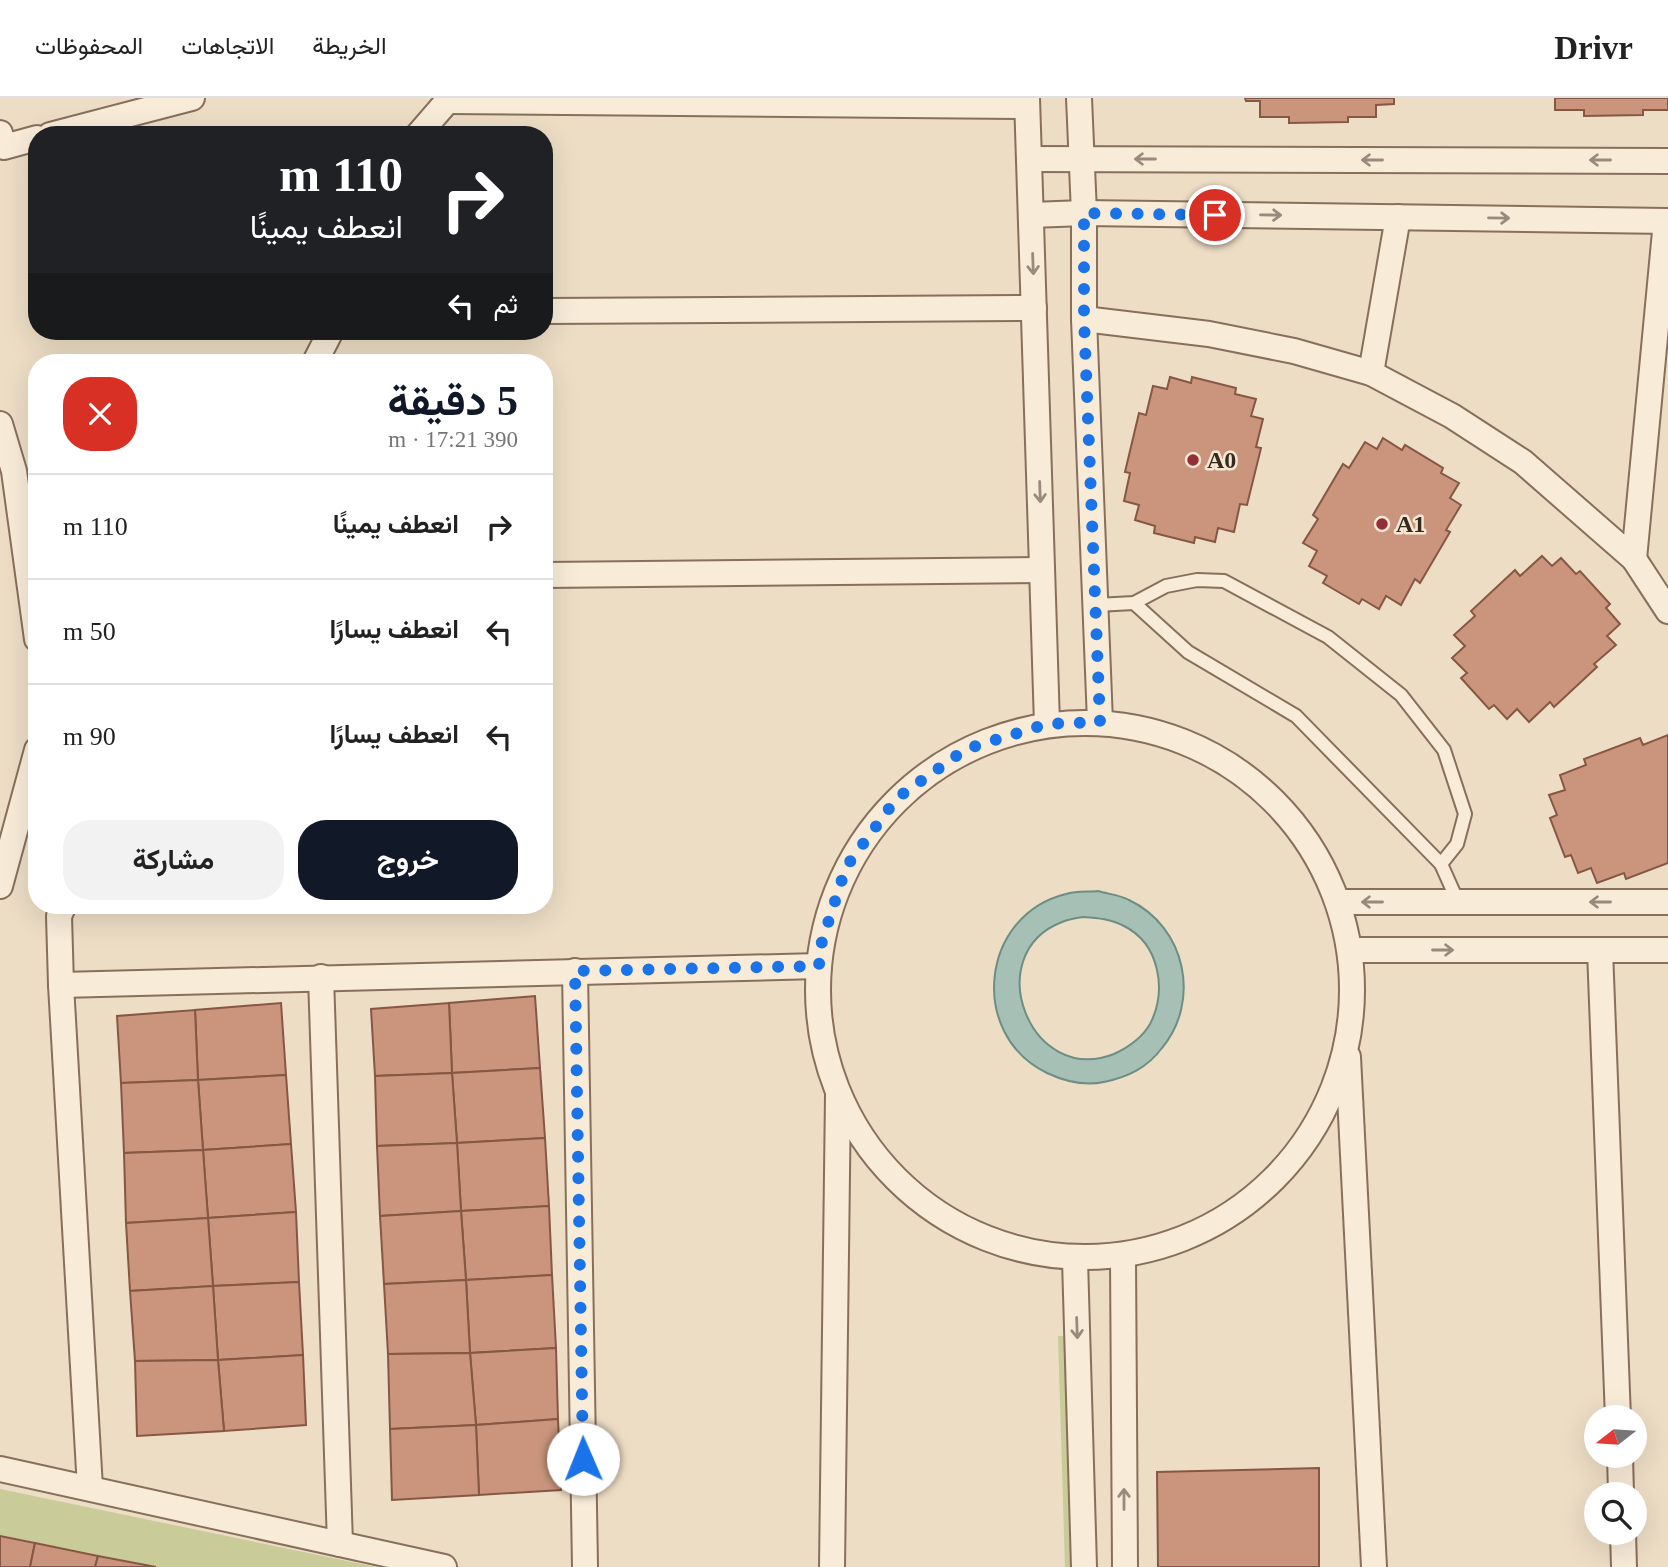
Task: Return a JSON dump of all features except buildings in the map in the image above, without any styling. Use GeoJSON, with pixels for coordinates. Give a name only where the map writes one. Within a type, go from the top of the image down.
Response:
{"type":"FeatureCollection","features":[{"type":"Feature","properties":{"kind":"street"},"geometry":{"type":"LineString","coordinates":[[85,126],[192,98]]}},
{"type":"Feature","properties":{"kind":"street"},"geometry":{"type":"LineString","coordinates":[[1079,98],[1084,213],[1084,319],[1100,722]]}},
{"type":"Feature","properties":{"kind":"street"},"geometry":{"type":"LineString","coordinates":[[426,126],[448,99],[1027,102],[1047,724]]}},
{"type":"Feature","properties":{"kind":"street"},"geometry":{"type":"LineString","coordinates":[[0,133],[4,147],[28,140]]}},
{"type":"Feature","properties":{"kind":"street"},"geometry":{"type":"LineString","coordinates":[[1030,159],[1668,161]]}},
{"type":"Feature","properties":{"kind":"street"},"geometry":{"type":"LineString","coordinates":[[1031,215],[1084,213],[1667,221],[1634,559]]}},
{"type":"Feature","properties":{"kind":"street"},"geometry":{"type":"LineString","coordinates":[[1371,373],[1398,217]]}},
{"type":"Feature","properties":{"kind":"street"},"geometry":{"type":"LineString","coordinates":[[553,311],[1034,308]]}},
{"type":"Feature","properties":{"kind":"street"},"geometry":{"type":"LineString","coordinates":[[1084,319],[1209,334],[1294,351],[1371,373],[1452,416],[1523,462],[1634,559],[1668,611]]}},
{"type":"Feature","properties":{"kind":"street"},"geometry":{"type":"LineString","coordinates":[[0,424],[14,471],[28,573]]}},
{"type":"Feature","properties":{"kind":"street"},"geometry":{"type":"LineString","coordinates":[[553,575],[1042,569]]}},
{"type":"Feature","properties":{"kind":"street"},"geometry":{"type":"LineString","coordinates":[[1100,722],[1162,732],[1220,758],[1270,796],[1311,845],[1338,902],[1350,950],[1350,1034],[1324,1115],[1273,1184],[1204,1232],[1123,1258],[1075,1260],[1000,1246],[932,1212],[877,1160],[838,1095],[823,1047],[817,998],[820,948],[846,867],[897,798],[966,749],[1047,724],[1100,722]]}},
{"type":"Feature","properties":{"kind":"street"},"geometry":{"type":"LineString","coordinates":[[0,886],[28,783]]}},
{"type":"Feature","properties":{"kind":"street"},"geometry":{"type":"LineString","coordinates":[[1338,902],[1668,902]]}},
{"type":"Feature","properties":{"kind":"street"},"geometry":{"type":"LineString","coordinates":[[60,914],[61,985],[90,1489]]}},
{"type":"Feature","properties":{"kind":"street"},"geometry":{"type":"LineString","coordinates":[[1350,950],[1668,950]]}},
{"type":"Feature","properties":{"kind":"street"},"geometry":{"type":"LineString","coordinates":[[1600,950],[1618,1405]]}},
{"type":"Feature","properties":{"kind":"street"},"geometry":{"type":"LineString","coordinates":[[61,985],[819,966]]}},
{"type":"Feature","properties":{"kind":"street"},"geometry":{"type":"LineString","coordinates":[[575,971],[585,1567]]}},
{"type":"Feature","properties":{"kind":"street"},"geometry":{"type":"LineString","coordinates":[[321,977],[340,1544]]}},
{"type":"Feature","properties":{"kind":"street"},"geometry":{"type":"LineString","coordinates":[[1348,1043],[1374,1567]]}},
{"type":"Feature","properties":{"kind":"street"},"geometry":{"type":"LineString","coordinates":[[832,1567],[838,1095]]}},
{"type":"Feature","properties":{"kind":"street"},"geometry":{"type":"LineString","coordinates":[[1123,1258],[1125,1567]]}},
{"type":"Feature","properties":{"kind":"street"},"geometry":{"type":"LineString","coordinates":[[1075,1260],[1084,1567]]}},
{"type":"Feature","properties":{"kind":"street"},"geometry":{"type":"LineString","coordinates":[[0,1469],[444,1567]]}},
{"type":"Feature","properties":{"kind":"street"},"geometry":{"type":"LineString","coordinates":[[1623,1545],[1624,1567]]}},
{"type":"Feature","properties":{"kind":"lane"},"geometry":{"type":"LineString","coordinates":[[1096,605],[1134,603],[1166,586],[1196,580],[1224,581],[1328,637],[1401,695],[1444,750],[1465,814],[1457,844],[1441,864]]}},
{"type":"Feature","properties":{"kind":"lane"},"geometry":{"type":"LineString","coordinates":[[1134,603],[1188,652],[1296,716],[1441,864],[1458,902]]}},
{"type":"Feature","properties":{"kind":"green space"},"geometry":{"type":"Polygon","coordinates":[[[1058,1336],[1076,1336],[1083,1567],[1065,1567],[1058,1336]]]}},
{"type":"Feature","properties":{"kind":"green space"},"geometry":{"type":"Polygon","coordinates":[[[0,1489],[376,1567],[155,1567],[0,1535],[0,1489]]]}},
{"type":"Feature","properties":{"kind":"shaded area"},"geometry":{"type":"Polygon","coordinates":[[[1098,891],[1129,900],[1148,912],[1164,928],[1175,946],[1182,967],[1184,988],[1174,1029],[1156,1055],[1143,1066],[1121,1077],[1104,1082],[1075,1082],[1047,1073],[1022,1055],[1005,1032],[996,1005],[995,977],[1001,950],[1016,925],[1037,906],[1066,894],[1098,891]],[[1083,917],[1062,922],[1037,938],[1023,961],[1020,987],[1025,1012],[1039,1035],[1059,1052],[1084,1059],[1114,1054],[1139,1038],[1150,1024],[1155,1011],[1159,983],[1153,956],[1136,934],[1114,922],[1083,917]]]}},
{"type":"Feature","properties":{"kind":"place","name":"A0"},"geometry":{"type":"Point","coordinates":[1193,460]}},
{"type":"Feature","properties":{"kind":"place","name":"A1"},"geometry":{"type":"Point","coordinates":[1382,524]}},
{"type":"Feature","properties":{"kind":"route"},"geometry":{"type":"LineString","coordinates":[[583,1459],[575,971],[819,966],[820,948],[846,867],[897,798],[966,749],[1047,724],[1100,722],[1084,319],[1084,213],[1215,215]]}}]}
